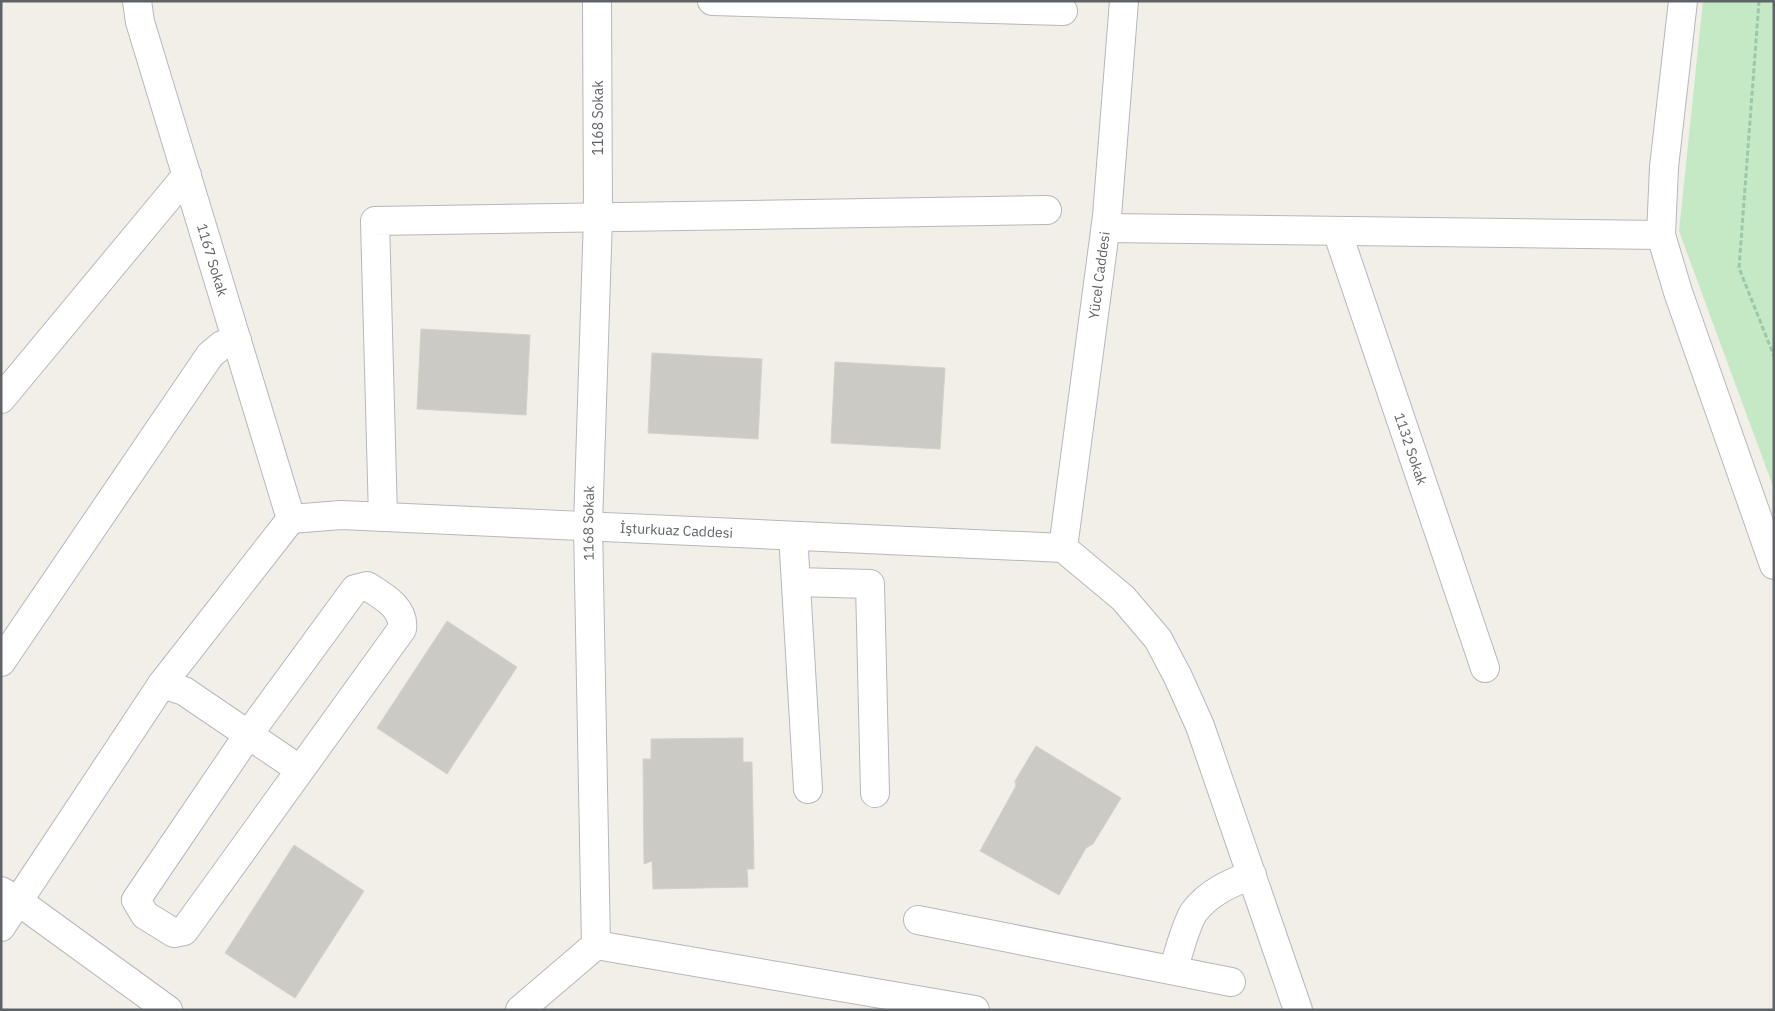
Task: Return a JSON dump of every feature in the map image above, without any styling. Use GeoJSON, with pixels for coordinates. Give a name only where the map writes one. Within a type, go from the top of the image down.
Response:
{"type":"FeatureCollection","features":[{"type":"Feature","properties":{"kind":"street","name":"1167 Sokak"},"geometry":{"type":"LineString","coordinates":[[136,1],[140,22],[291,519]]}},
{"type":"Feature","properties":{"kind":"street","name":"1168 Sokak"},"geometry":{"type":"LineString","coordinates":[[596,945],[588,525],[598,217],[597,1]]}},
{"type":"Feature","properties":{"kind":"street"},"geometry":{"type":"LineString","coordinates":[[712,1],[1063,12]]}},
{"type":"Feature","properties":{"kind":"street","name":"Yücel Caddesi"},"geometry":{"type":"LineString","coordinates":[[1063,548],[1106,228],[1124,1]]}},
{"type":"Feature","properties":{"kind":"street"},"geometry":{"type":"LineString","coordinates":[[1683,1],[1664,168],[1661,235],[1678,292],[1774,565]]}},
{"type":"Feature","properties":{"kind":"street"},"geometry":{"type":"LineString","coordinates":[[1,399],[187,175]]}},
{"type":"Feature","properties":{"kind":"street"},"geometry":{"type":"LineString","coordinates":[[383,517],[375,220],[1047,210]]}},
{"type":"Feature","properties":{"kind":"street"},"geometry":{"type":"LineString","coordinates":[[1106,228],[1661,235]]}},
{"type":"Feature","properties":{"kind":"street","name":"1132 Sokak"},"geometry":{"type":"LineString","coordinates":[[1337,231],[1485,668]]}},
{"type":"Feature","properties":{"kind":"street"},"geometry":{"type":"LineString","coordinates":[[1,662],[210,355],[222,345],[237,340]]}},
{"type":"Feature","properties":{"kind":"street","name":"İşturkuaz Caddesi"},"geometry":{"type":"LineString","coordinates":[[291,519],[341,515],[1063,548]]}},
{"type":"Feature","properties":{"kind":"street"},"geometry":{"type":"LineString","coordinates":[[1,926],[10,896],[162,684],[291,519]]}},
{"type":"Feature","properties":{"kind":"street"},"geometry":{"type":"LineString","coordinates":[[797,536],[794,551],[808,789]]}},
{"type":"Feature","properties":{"kind":"street"},"geometry":{"type":"LineString","coordinates":[[1063,548],[1124,598],[1158,639],[1200,726],[1298,1010]]}},
{"type":"Feature","properties":{"kind":"street"},"geometry":{"type":"LineString","coordinates":[[796,582],[870,584],[875,793]]}},
{"type":"Feature","properties":{"kind":"street"},"geometry":{"type":"LineString","coordinates":[[367,586],[397,608],[404,618],[402,629],[299,769],[184,931],[174,933],[145,915],[136,900],[146,884],[248,735],[355,589],[367,586]]}},
{"type":"Feature","properties":{"kind":"street"},"geometry":{"type":"LineString","coordinates":[[162,684],[184,691],[299,769]]}},
{"type":"Feature","properties":{"kind":"street"},"geometry":{"type":"LineString","coordinates":[[1172,970],[1193,913],[1211,894],[1232,882],[1252,875]]}},
{"type":"Feature","properties":{"kind":"street"},"geometry":{"type":"LineString","coordinates":[[10,896],[168,1010]]}},
{"type":"Feature","properties":{"kind":"street"},"geometry":{"type":"LineString","coordinates":[[918,920],[1231,982]]}},
{"type":"Feature","properties":{"kind":"street"},"geometry":{"type":"LineString","coordinates":[[520,1010],[596,945],[975,1010]]}},
{"type":"Feature","properties":{"kind":"path"},"geometry":{"type":"LineString","coordinates":[[1759,1],[1739,268],[1774,356]]}},
{"type":"Feature","properties":{"kind":"green space"},"geometry":{"type":"Polygon","coordinates":[[[1703,1],[1774,1],[1774,489],[1679,231],[1703,1]]]}},
{"type":"Feature","properties":{"kind":"building"},"geometry":{"type":"Polygon","coordinates":[[[421,329],[530,335],[526,415],[417,409],[421,329]]]}},
{"type":"Feature","properties":{"kind":"building"},"geometry":{"type":"Polygon","coordinates":[[[652,353],[762,359],[758,439],[648,433],[652,353]]]}},
{"type":"Feature","properties":{"kind":"building"},"geometry":{"type":"Polygon","coordinates":[[[835,362],[945,368],[940,449],[831,443],[835,362]]]}},
{"type":"Feature","properties":{"kind":"building"},"geometry":{"type":"Polygon","coordinates":[[[447,621],[517,667],[447,774],[377,728],[447,621]]]}},
{"type":"Feature","properties":{"kind":"building"},"geometry":{"type":"Polygon","coordinates":[[[743,738],[743,762],[752,762],[754,869],[747,869],[748,887],[653,889],[652,861],[644,864],[643,759],[651,759],[651,739],[743,738]]]}},
{"type":"Feature","properties":{"kind":"building"},"geometry":{"type":"Polygon","coordinates":[[[1036,746],[1121,798],[1093,844],[1086,848],[1059,895],[980,851],[1016,786],[1015,781],[1036,746]]]}},
{"type":"Feature","properties":{"kind":"building"},"geometry":{"type":"Polygon","coordinates":[[[294,845],[364,891],[295,998],[225,953],[294,845]]]}}]}
